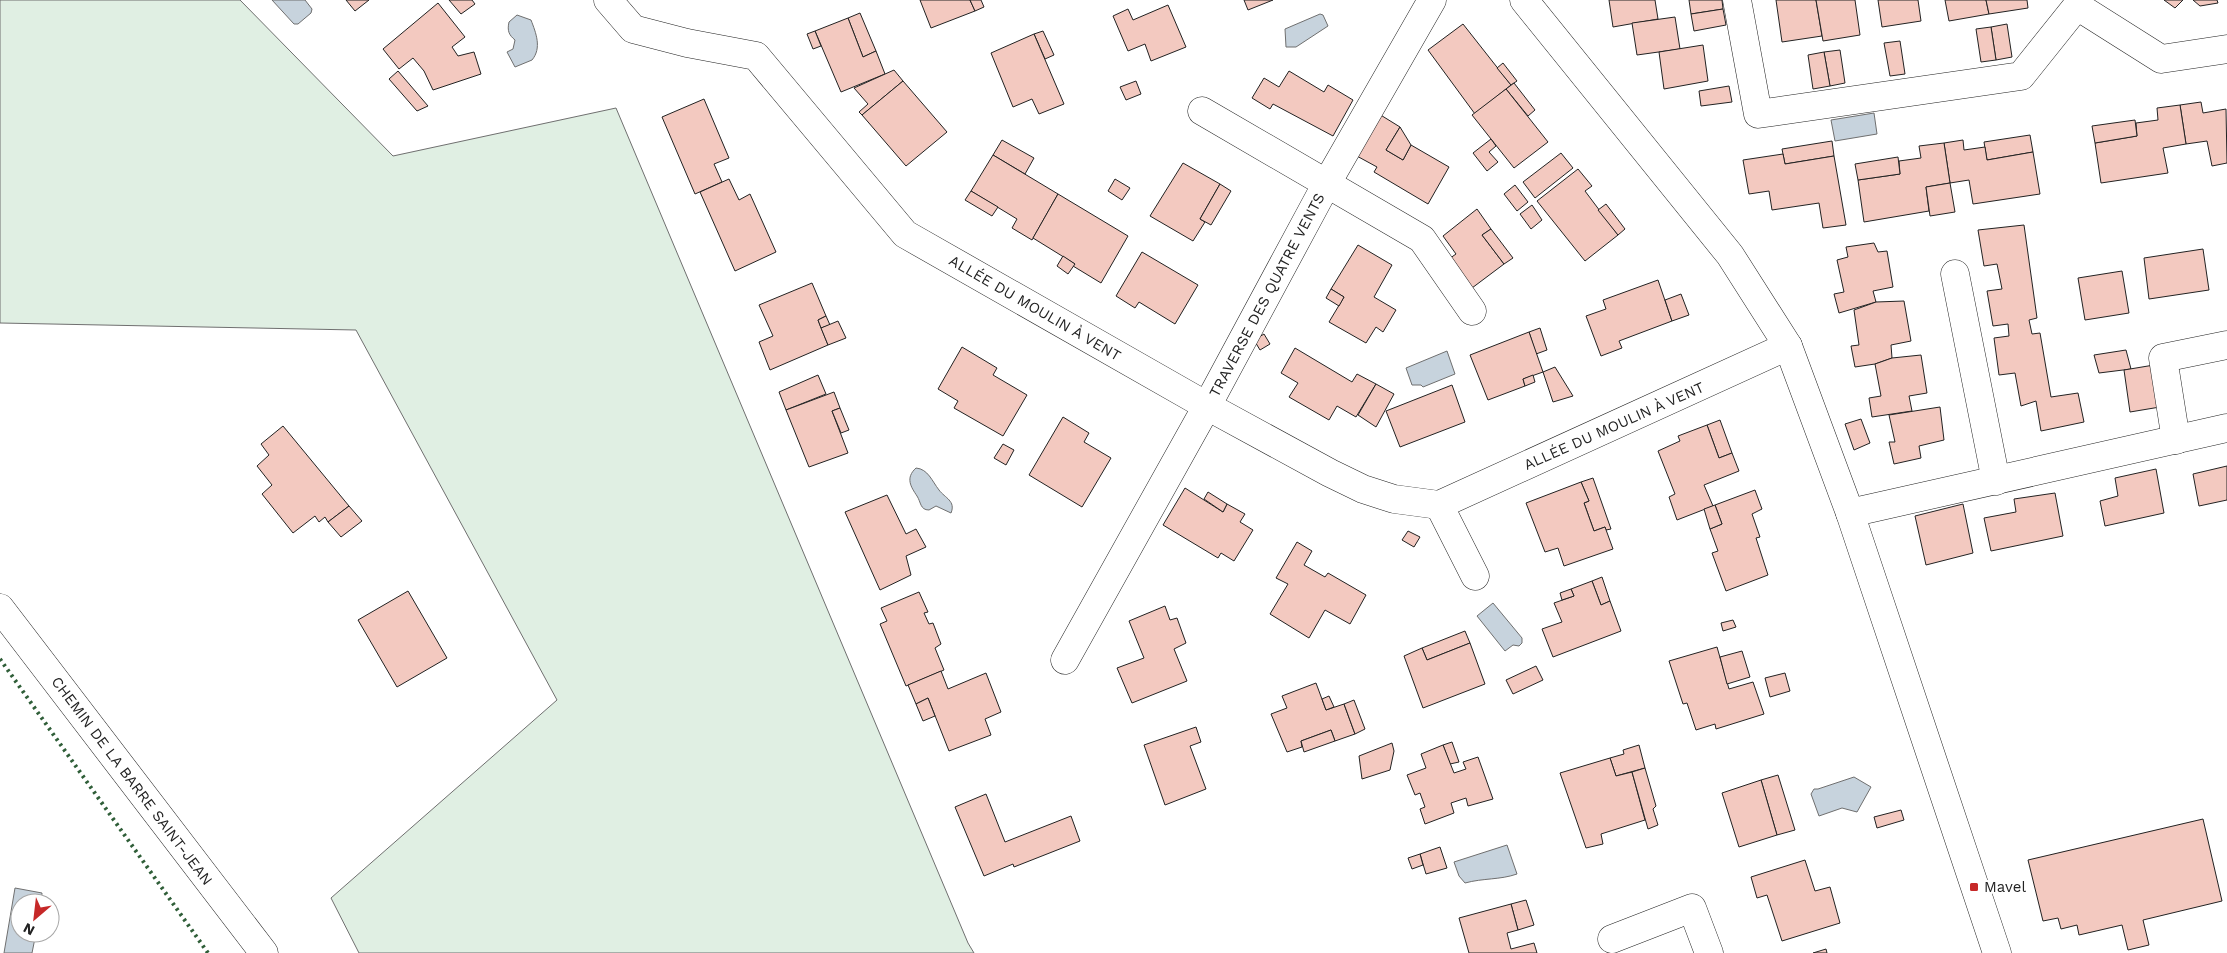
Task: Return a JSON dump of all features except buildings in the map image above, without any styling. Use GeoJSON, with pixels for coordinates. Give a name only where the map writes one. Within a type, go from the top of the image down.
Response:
{"type":"FeatureCollection","features":[{"type":"Feature","properties":{"kind":"street","name":"ALLÉE DU MOULIN À VENT"},"geometry":{"type":"LineString","coordinates":[[608,0],[633,29],[687,43],[756,56],[905,234],[1207,406],[1330,473],[1363,489],[1394,499],[1439,505],[1788,346]]}},
{"type":"Feature","properties":{"kind":"street","name":"TRAVERSE DES QUATRE VENTS"},"geometry":{"type":"LineString","coordinates":[[1065,660],[1207,406],[1327,183],[1432,0]]}},
{"type":"Feature","properties":{"kind":"street"},"geometry":{"type":"LineString","coordinates":[[1524,0],[1730,255],[1788,346],[1850,513],[1997,953]]}},
{"type":"Feature","properties":{"kind":"street"},"geometry":{"type":"LineString","coordinates":[[1737,0],[1758,114],[2021,76],[2076,3],[2161,59],[2227,49]]}},
{"type":"Feature","properties":{"kind":"street","name":"TRAVERSE DES QUATRE VENTS"},"geometry":{"type":"LineString","coordinates":[[1202,111],[1422,239],[1472,311]]}},
{"type":"Feature","properties":{"kind":"street"},"geometry":{"type":"LineString","coordinates":[[1955,274],[1996,481]]}},
{"type":"Feature","properties":{"kind":"street"},"geometry":{"type":"LineString","coordinates":[[2176,440],[2163,358],[2227,345]]}},
{"type":"Feature","properties":{"kind":"street"},"geometry":{"type":"LineString","coordinates":[[1850,513],[2227,428]]}},
{"type":"Feature","properties":{"kind":"street"},"geometry":{"type":"LineString","coordinates":[[1439,505],[1475,576]]}},
{"type":"Feature","properties":{"kind":"street","name":"CHEMIN DE LA BARRE SAINT-JEAN"},"geometry":{"type":"LineString","coordinates":[[0,608],[264,953]]}},
{"type":"Feature","properties":{"kind":"street"},"geometry":{"type":"LineString","coordinates":[[1612,938],[1692,908],[1709,953]]}},
{"type":"Feature","properties":{"kind":"green space"},"geometry":{"type":"Polygon","coordinates":[[[0,0],[240,0],[393,156],[616,108],[968,943],[974,953],[359,953],[331,898],[557,700],[356,330],[0,323],[0,0]]]}},
{"type":"Feature","properties":{"kind":"shaded area"},"geometry":{"type":"Polygon","coordinates":[[[272,0],[305,0],[312,9],[311,13],[298,24],[294,24],[272,0]]]}},
{"type":"Feature","properties":{"kind":"shaded area"},"geometry":{"type":"Polygon","coordinates":[[[1320,14],[1323,15],[1328,26],[1296,47],[1286,47],[1285,29],[1320,14]]]}},
{"type":"Feature","properties":{"kind":"shaded area"},"geometry":{"type":"Polygon","coordinates":[[[517,15],[531,20],[536,35],[537,51],[532,60],[515,67],[507,52],[513,49],[515,40],[509,32],[509,22],[517,15]]]}},
{"type":"Feature","properties":{"kind":"shaded area"},"geometry":{"type":"Polygon","coordinates":[[[1874,113],[1877,134],[1835,141],[1831,120],[1874,113]]]}},
{"type":"Feature","properties":{"kind":"shaded area"},"geometry":{"type":"Polygon","coordinates":[[[1447,351],[1455,374],[1423,387],[1421,385],[1412,385],[1406,368],[1447,351]]]}},
{"type":"Feature","properties":{"kind":"shaded area"},"geometry":{"type":"Polygon","coordinates":[[[916,468],[927,473],[949,500],[952,505],[951,513],[936,506],[929,510],[922,507],[910,482],[911,475],[916,468]]]}},
{"type":"Feature","properties":{"kind":"shaded area"},"geometry":{"type":"Polygon","coordinates":[[[1493,603],[1522,638],[1522,643],[1519,646],[1513,645],[1505,651],[1477,616],[1493,603]]]}},
{"type":"Feature","properties":{"kind":"shaded area"},"geometry":{"type":"Polygon","coordinates":[[[1854,777],[1871,787],[1857,812],[1842,808],[1819,816],[1811,794],[1814,789],[1854,777]]]}},
{"type":"Feature","properties":{"kind":"shaded area"},"geometry":{"type":"Polygon","coordinates":[[[1507,845],[1517,874],[1465,883],[1459,876],[1454,862],[1507,845]]]}},
{"type":"Feature","properties":{"kind":"shaded area"},"geometry":{"type":"Polygon","coordinates":[[[15,888],[42,893],[14,893],[15,888]]]}},
{"type":"Feature","properties":{"kind":"shaded area"},"geometry":{"type":"Polygon","coordinates":[[[10,918],[10,943],[34,943],[32,953],[4,953],[10,918]]]}},
{"type":"Feature","properties":{"kind":"hedge"},"geometry":{"type":"LineString","coordinates":[[0,659],[208,953]]}},
{"type":"Feature","properties":{"kind":"place","name":"Mavel"},"geometry":{"type":"Point","coordinates":[1974,887]}}]}
